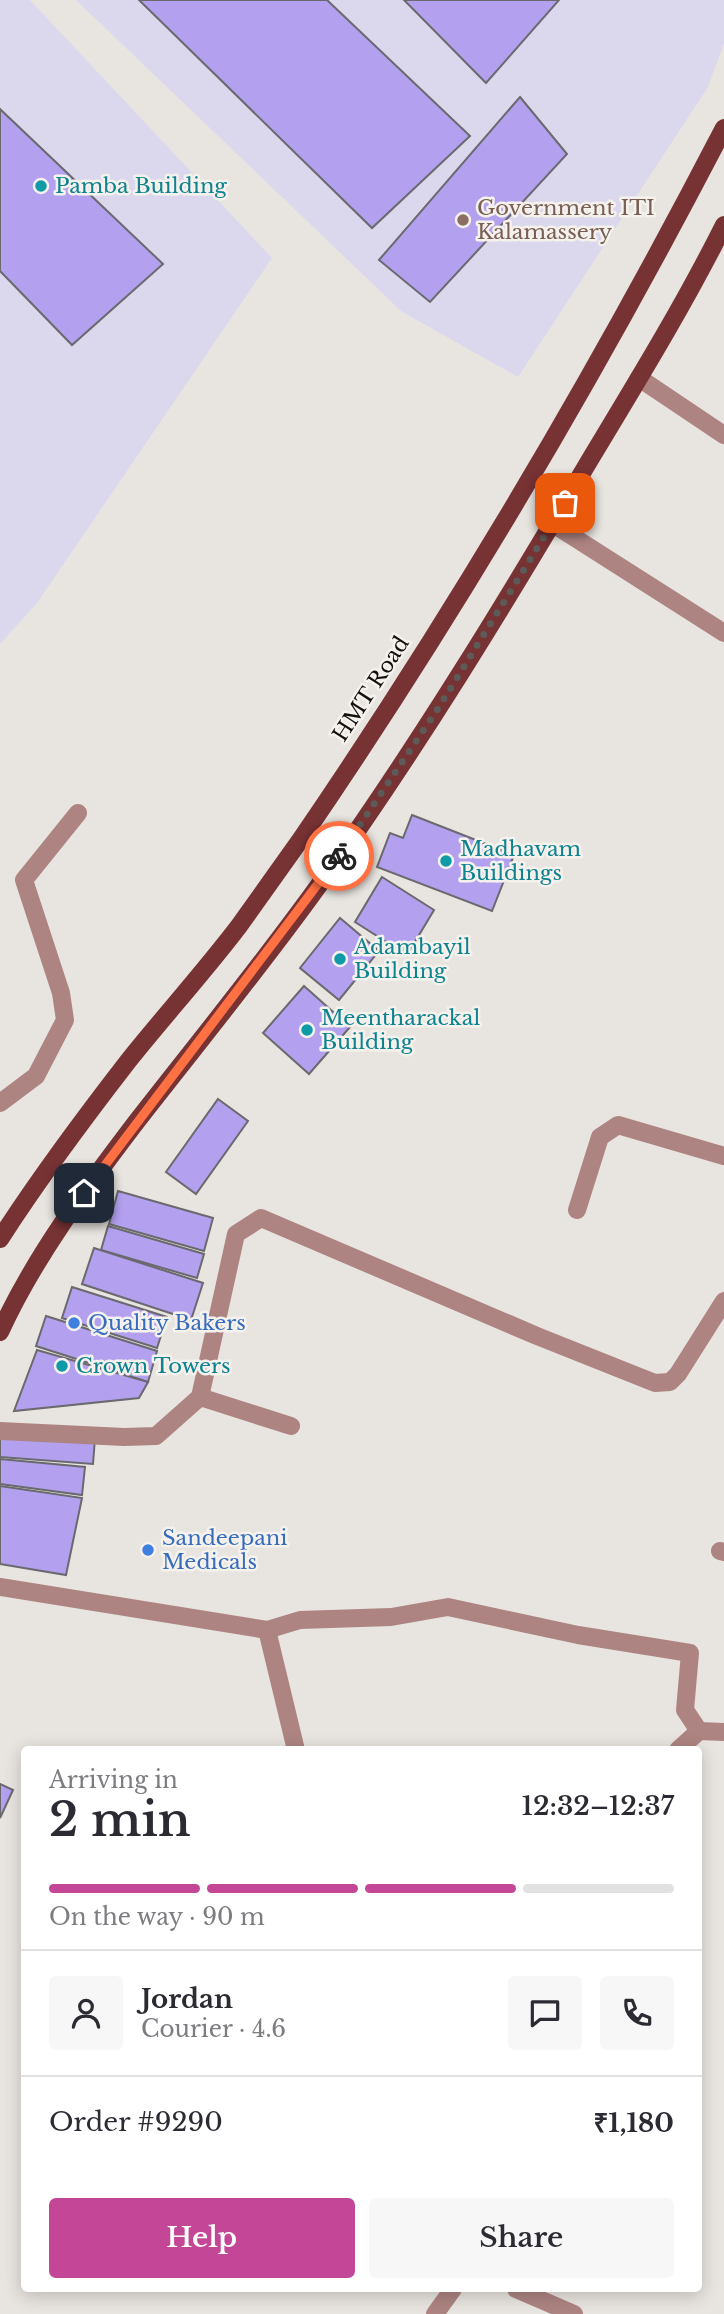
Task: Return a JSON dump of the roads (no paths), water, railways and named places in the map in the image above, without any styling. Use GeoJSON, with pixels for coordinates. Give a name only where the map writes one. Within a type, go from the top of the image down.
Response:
{"type":"FeatureCollection","features":[{"type":"Feature","properties":{"kind":"main road","name":"HMT Road"},"geometry":{"type":"LineString","coordinates":[[0,1239],[40,1178],[129,1060],[238,927],[301,838],[409,673],[552,445],[724,128]]}},
{"type":"Feature","properties":{"kind":"main road"},"geometry":{"type":"LineString","coordinates":[[0,1332],[21,1287],[56,1231],[111,1155],[324,879],[439,707],[639,378],[724,225]]}},
{"type":"Feature","properties":{"kind":"street"},"geometry":{"type":"LineString","coordinates":[[639,378],[724,435]]}},
{"type":"Feature","properties":{"kind":"street"},"geometry":{"type":"LineString","coordinates":[[552,524],[724,633]]}},
{"type":"Feature","properties":{"kind":"street"},"geometry":{"type":"LineString","coordinates":[[0,1103],[36,1076],[65,1020],[61,993],[24,880],[78,813]]}},
{"type":"Feature","properties":{"kind":"street"},"geometry":{"type":"LineString","coordinates":[[577,1210],[600,1137],[618,1125],[724,1156]]}},
{"type":"Feature","properties":{"kind":"street"},"geometry":{"type":"LineString","coordinates":[[0,1431],[156,1436],[200,1397],[236,1234],[261,1218],[655,1384],[670,1382],[678,1374],[724,1301]]}},
{"type":"Feature","properties":{"kind":"street"},"geometry":{"type":"LineString","coordinates":[[200,1397],[291,1426]]}},
{"type":"Feature","properties":{"kind":"street"},"geometry":{"type":"LineString","coordinates":[[0,1587],[267,1630],[300,1619],[391,1617],[448,1606],[578,1635],[690,1653],[685,1710],[699,1731]]}},
{"type":"Feature","properties":{"kind":"street"},"geometry":{"type":"LineString","coordinates":[[267,1630],[295,1746]]}},
{"type":"Feature","properties":{"kind":"street"},"geometry":{"type":"LineString","coordinates":[[682,1746],[699,1731],[724,1732]]}},
{"type":"Feature","properties":{"kind":"street"},"geometry":{"type":"LineString","coordinates":[[435,2314],[451,2292]]}},
{"type":"Feature","properties":{"kind":"street"},"geometry":{"type":"LineString","coordinates":[[523,2292],[573,2314]]}},
{"type":"Feature","properties":{"kind":"place","name":"Pamba Building"},"geometry":{"type":"Point","coordinates":[41,186]}},
{"type":"Feature","properties":{"kind":"place","name":"Government ITI Kalamassery"},"geometry":{"type":"Point","coordinates":[463,220]}},
{"type":"Feature","properties":{"kind":"place","name":"Madhavam Buildings"},"geometry":{"type":"Point","coordinates":[446,861]}},
{"type":"Feature","properties":{"kind":"place","name":"Adambayil Building"},"geometry":{"type":"Point","coordinates":[340,959]}},
{"type":"Feature","properties":{"kind":"place","name":"Meentharackal Building"},"geometry":{"type":"Point","coordinates":[307,1030]}},
{"type":"Feature","properties":{"kind":"place","name":"Quality Bakers"},"geometry":{"type":"Point","coordinates":[74,1323]}},
{"type":"Feature","properties":{"kind":"place","name":"Crown Towers"},"geometry":{"type":"Point","coordinates":[62,1366]}},
{"type":"Feature","properties":{"kind":"place","name":"Sandeepani Medicals"},"geometry":{"type":"Point","coordinates":[148,1550]}}]}
